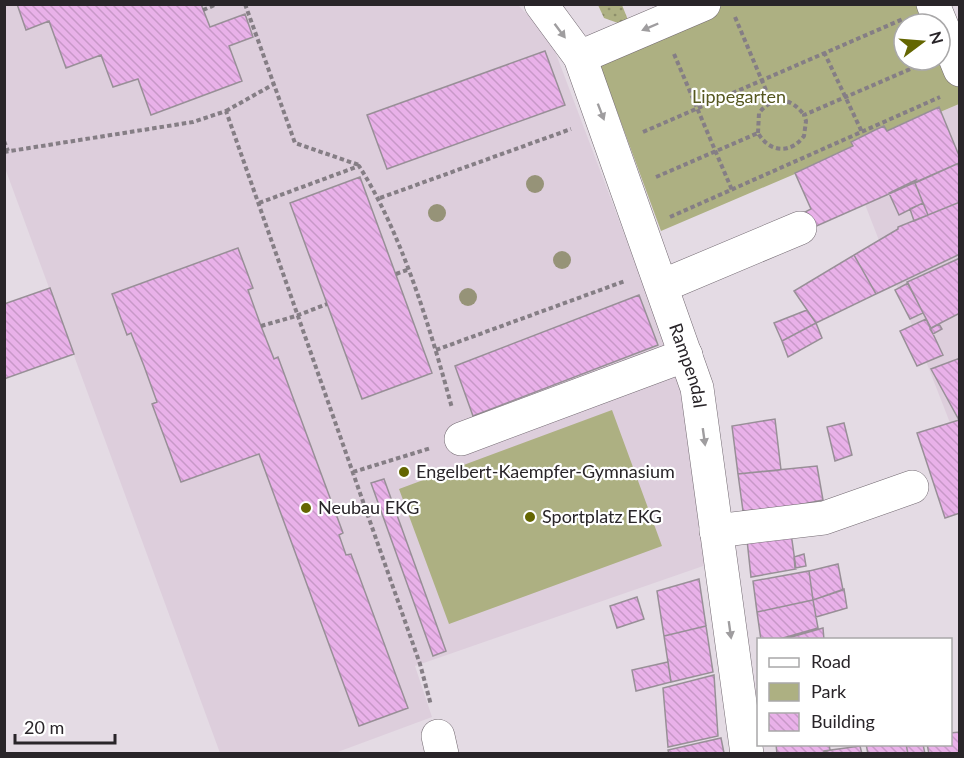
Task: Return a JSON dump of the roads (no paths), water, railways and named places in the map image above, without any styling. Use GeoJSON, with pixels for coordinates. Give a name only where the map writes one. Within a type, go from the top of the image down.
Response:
{"type":"FeatureCollection","features":[{"type":"Feature","properties":{"kind":"street","name":"Rampendal"},"geometry":{"type":"LineString","coordinates":[[541,4],[580,57],[697,388],[747,753]]}},
{"type":"Feature","properties":{"kind":"street"},"geometry":{"type":"LineString","coordinates":[[580,57],[704,4]]}},
{"type":"Feature","properties":{"kind":"street"},"geometry":{"type":"LineString","coordinates":[[934,5],[954,81]]}},
{"type":"Feature","properties":{"kind":"street"},"geometry":{"type":"LineString","coordinates":[[659,278],[800,228]]}},
{"type":"Feature","properties":{"kind":"street"},"geometry":{"type":"LineString","coordinates":[[461,439],[686,355]]}},
{"type":"Feature","properties":{"kind":"street"},"geometry":{"type":"LineString","coordinates":[[716,531],[824,518],[912,487]]}},
{"type":"Feature","properties":{"kind":"place","name":"Engelbert-Kaempfer-Gymnasium"},"geometry":{"type":"Point","coordinates":[404,472]}},
{"type":"Feature","properties":{"kind":"place","name":"Neubau EKG"},"geometry":{"type":"Point","coordinates":[306,508]}},
{"type":"Feature","properties":{"kind":"place","name":"Sportplatz EKG"},"geometry":{"type":"Point","coordinates":[530,517]}},
{"type":"Feature","properties":{"kind":"park label","name":"Lippegarten"},"geometry":{"type":"Point","coordinates":[739,97]}}]}
